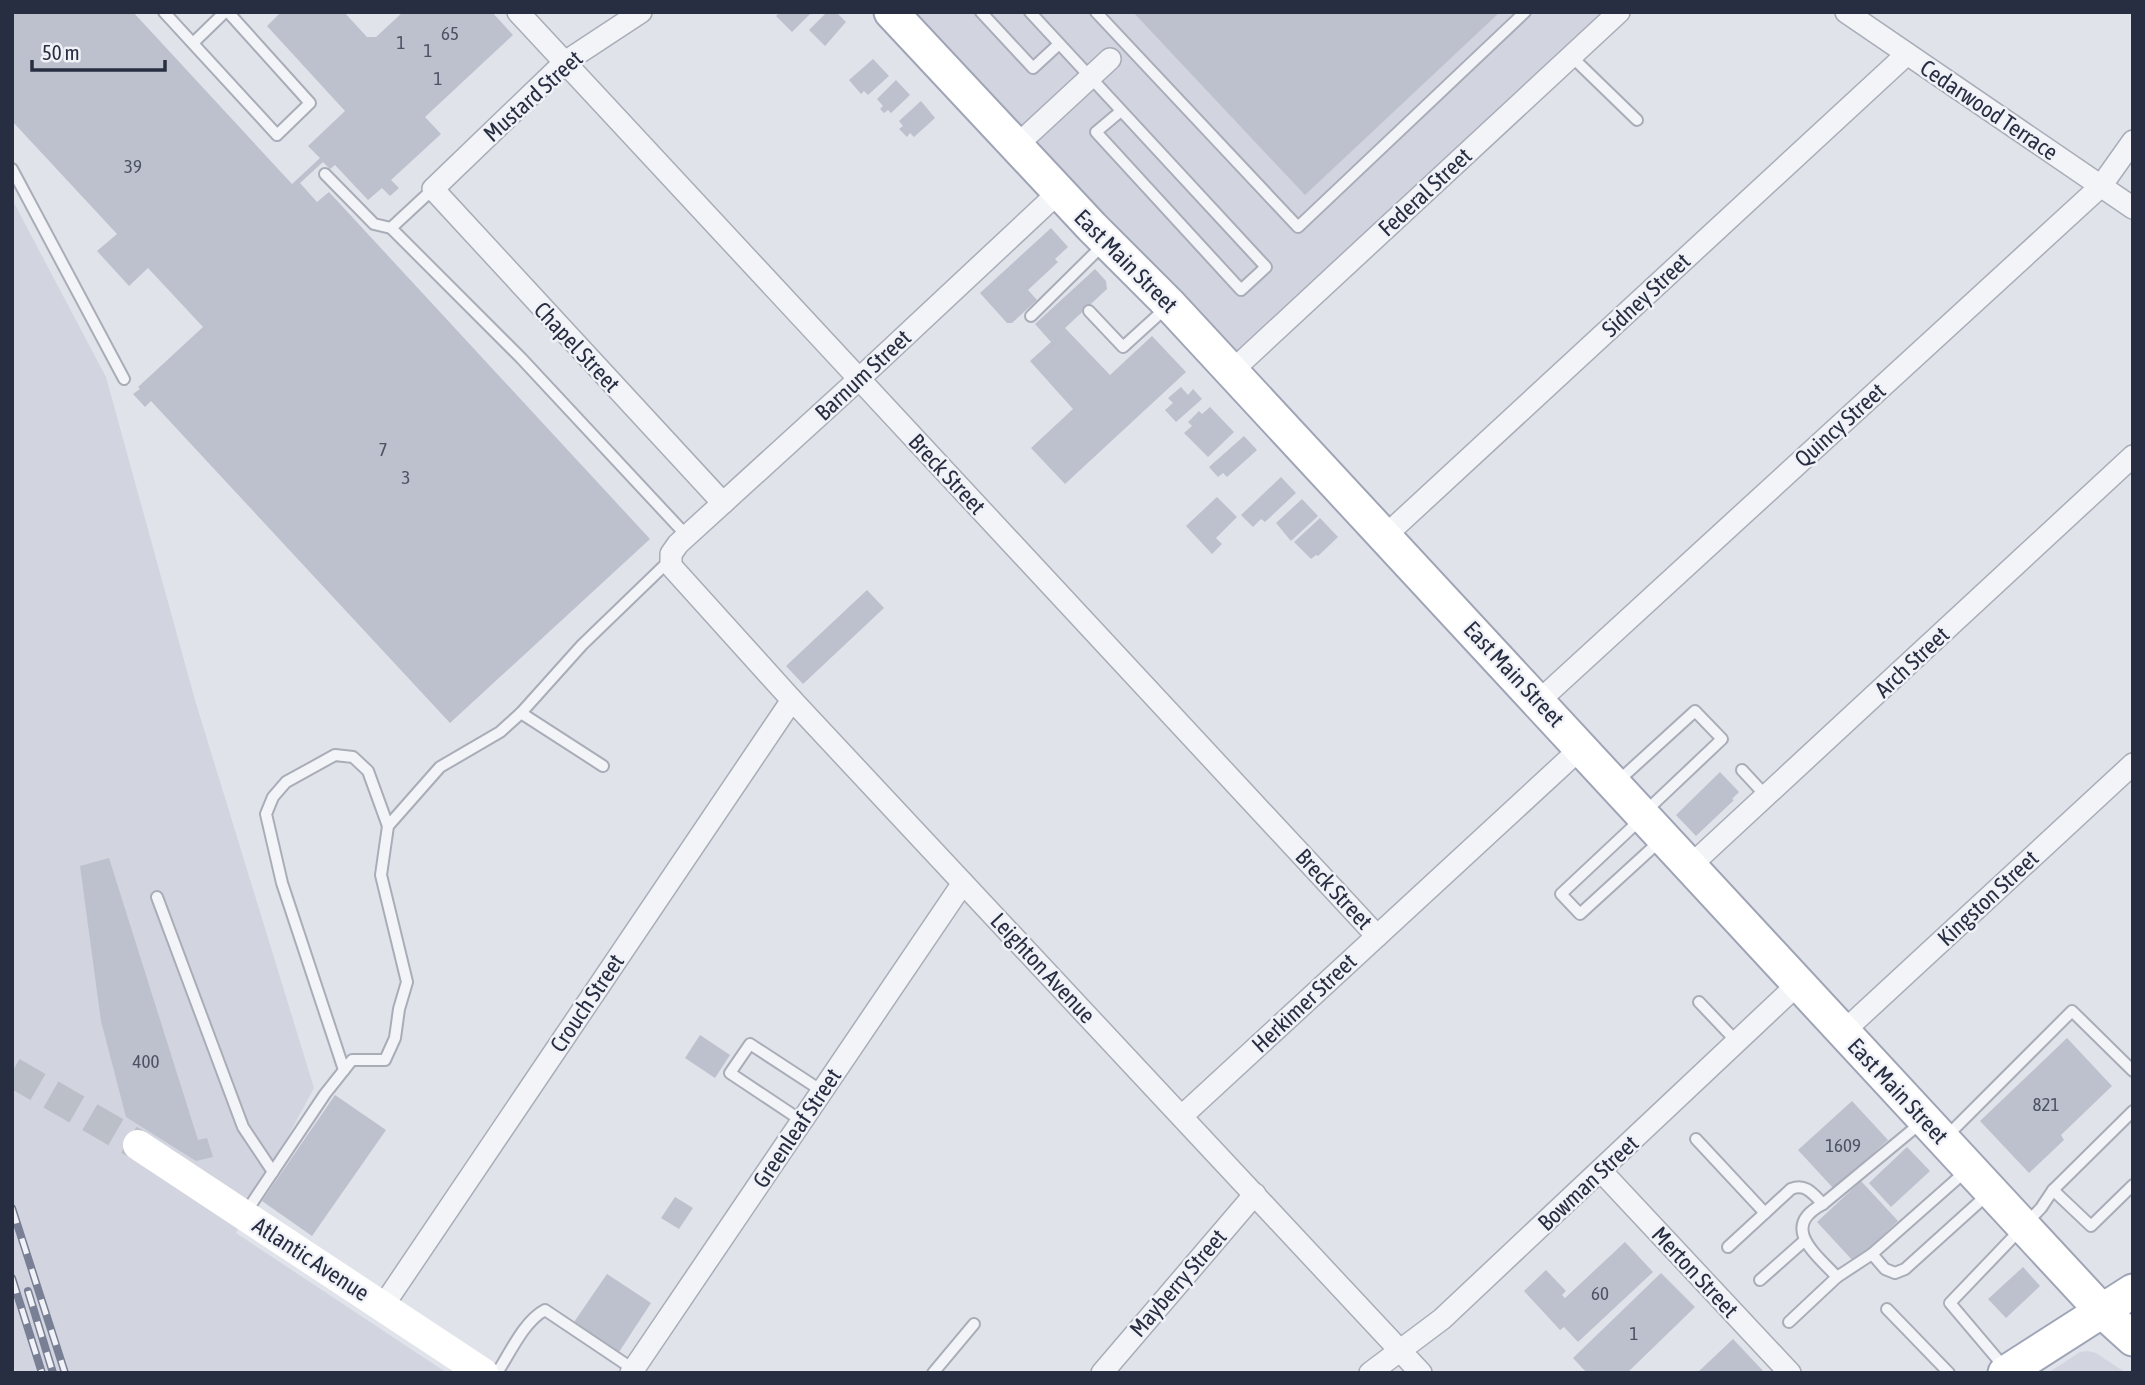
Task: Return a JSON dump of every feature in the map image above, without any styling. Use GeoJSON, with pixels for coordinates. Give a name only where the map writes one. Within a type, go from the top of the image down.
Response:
{"type":"FeatureCollection","features":[{"type":"Feature","properties":{"kind":"main road","name":"East Main Street"},"geometry":{"type":"LineString","coordinates":[[891,12],[1106,242],[1170,305],[2102,1311],[2133,1339]]}},
{"type":"Feature","properties":{"kind":"main road","name":"Atlantic Avenue"},"geometry":{"type":"LineString","coordinates":[[138,1145],[483,1373]]}},
{"type":"Feature","properties":{"kind":"main road"},"geometry":{"type":"LineString","coordinates":[[2006,1372],[2133,1291]]}},
{"type":"Feature","properties":{"kind":"street","name":"Breck Street"},"geometry":{"type":"LineString","coordinates":[[518,12],[1377,936]]}},
{"type":"Feature","properties":{"kind":"street","name":"Mustard Street"},"geometry":{"type":"LineString","coordinates":[[433,189],[565,62],[641,12]]}},
{"type":"Feature","properties":{"kind":"street","name":"Federal Street"},"geometry":{"type":"LineString","coordinates":[[1231,371],[1619,12]]}},
{"type":"Feature","properties":{"kind":"street","name":"Cedarwood Terrace"},"geometry":{"type":"LineString","coordinates":[[1846,12],[2133,208]]}},
{"type":"Feature","properties":{"kind":"street"},"geometry":{"type":"LineString","coordinates":[[1016,146],[1118,52]]}},
{"type":"Feature","properties":{"kind":"street","name":"Sidney Street"},"geometry":{"type":"LineString","coordinates":[[1385,536],[1907,54]]}},
{"type":"Feature","properties":{"kind":"street","name":"Quincy Street"},"geometry":{"type":"LineString","coordinates":[[1539,701],[2101,186],[2133,141]]}},
{"type":"Feature","properties":{"kind":"street","name":"Chapel Street"},"geometry":{"type":"LineString","coordinates":[[433,189],[723,503]]}},
{"type":"Feature","properties":{"kind":"street","name":"Barnum Street"},"geometry":{"type":"LineString","coordinates":[[670,560],[678,544],[1059,192]]}},
{"type":"Feature","properties":{"kind":"street","name":"Arch Street"},"geometry":{"type":"LineString","coordinates":[[1689,867],[2133,456]]}},
{"type":"Feature","properties":{"kind":"street","name":"Leighton Avenue"},"geometry":{"type":"LineString","coordinates":[[670,560],[677,576],[1421,1373]]}},
{"type":"Feature","properties":{"kind":"street","name":"Crouch Street"},"geometry":{"type":"LineString","coordinates":[[383,1306],[792,700]]}},
{"type":"Feature","properties":{"kind":"street","name":"Herkimer Street"},"geometry":{"type":"LineString","coordinates":[[1182,1116],[1581,748]]}},
{"type":"Feature","properties":{"kind":"street","name":"Kingston Street"},"geometry":{"type":"LineString","coordinates":[[1843,1032],[2133,764]]}},
{"type":"Feature","properties":{"kind":"street","name":"Greenleaf Street"},"geometry":{"type":"LineString","coordinates":[[632,1371],[963,883]]}},
{"type":"Feature","properties":{"kind":"street","name":"Bowman Street"},"geometry":{"type":"LineString","coordinates":[[1370,1373],[1442,1319],[1798,984]]}},
{"type":"Feature","properties":{"kind":"street","name":"Merton Street"},"geometry":{"type":"LineString","coordinates":[[1601,1171],[1790,1373]]}},
{"type":"Feature","properties":{"kind":"street","name":"Mayberry Street"},"geometry":{"type":"LineString","coordinates":[[1102,1373],[1255,1194]]}},
{"type":"Feature","properties":{"kind":"lane"},"geometry":{"type":"LineString","coordinates":[[164,12],[277,135],[310,103],[226,12],[193,43]]}},
{"type":"Feature","properties":{"kind":"lane"},"geometry":{"type":"LineString","coordinates":[[981,12],[1033,68],[1059,44]]}},
{"type":"Feature","properties":{"kind":"lane"},"geometry":{"type":"LineString","coordinates":[[1030,12],[1059,44],[1122,111],[1266,267],[1241,290],[1096,132],[1122,111]]}},
{"type":"Feature","properties":{"kind":"lane"},"geometry":{"type":"LineString","coordinates":[[1096,12],[1118,52],[1298,227],[1524,12]]}},
{"type":"Feature","properties":{"kind":"lane"},"geometry":{"type":"LineString","coordinates":[[1571,57],[1637,120]]}},
{"type":"Feature","properties":{"kind":"lane"},"geometry":{"type":"LineString","coordinates":[[12,169],[124,379]]}},
{"type":"Feature","properties":{"kind":"lane"},"geometry":{"type":"LineString","coordinates":[[324,174],[374,224],[391,228],[521,358],[687,536]]}},
{"type":"Feature","properties":{"kind":"lane"},"geometry":{"type":"LineString","coordinates":[[391,228],[433,189]]}},
{"type":"Feature","properties":{"kind":"lane"},"geometry":{"type":"LineString","coordinates":[[1031,316],[1106,242]]}},
{"type":"Feature","properties":{"kind":"lane"},"geometry":{"type":"LineString","coordinates":[[1089,311],[1123,347],[1170,305]]}},
{"type":"Feature","properties":{"kind":"lane"},"geometry":{"type":"LineString","coordinates":[[388,826],[440,767],[500,732],[521,713],[582,645],[670,560]]}},
{"type":"Feature","properties":{"kind":"lane"},"geometry":{"type":"LineString","coordinates":[[1614,785],[1695,711],[1722,739],[1649,823],[1580,914],[1562,894],[1649,823]]}},
{"type":"Feature","properties":{"kind":"lane"},"geometry":{"type":"LineString","coordinates":[[521,713],[603,766]]}},
{"type":"Feature","properties":{"kind":"lane"},"geometry":{"type":"LineString","coordinates":[[244,1215],[352,1060],[385,1060],[396,1038],[399,1009],[407,982],[381,875],[388,826],[368,771],[353,757],[335,755],[286,782],[272,797],[266,814],[282,883],[344,1070]]}},
{"type":"Feature","properties":{"kind":"lane"},"geometry":{"type":"LineString","coordinates":[[1742,770],[1767,797]]}},
{"type":"Feature","properties":{"kind":"lane"},"geometry":{"type":"LineString","coordinates":[[157,897],[243,1127],[273,1172]]}},
{"type":"Feature","properties":{"kind":"lane"},"geometry":{"type":"LineString","coordinates":[[1699,1002],[1737,1042]]}},
{"type":"Feature","properties":{"kind":"lane"},"geometry":{"type":"LineString","coordinates":[[1837,1278],[1804,1241],[1804,1221],[1810,1211],[1933,1130],[2072,1011],[2133,1072]]}},
{"type":"Feature","properties":{"kind":"lane"},"geometry":{"type":"LineString","coordinates":[[802,1121],[730,1073],[750,1044],[822,1091]]}},
{"type":"Feature","properties":{"kind":"lane"},"geometry":{"type":"LineString","coordinates":[[2006,1372],[1950,1303],[2041,1208],[2053,1190],[2133,1111]]}},
{"type":"Feature","properties":{"kind":"lane"},"geometry":{"type":"LineString","coordinates":[[1696,1139],[1765,1213]]}},
{"type":"Feature","properties":{"kind":"lane"},"geometry":{"type":"LineString","coordinates":[[1872,1254],[1885,1269],[1895,1273],[1905,1269],[1980,1180]]}},
{"type":"Feature","properties":{"kind":"lane"},"geometry":{"type":"LineString","coordinates":[[1789,1322],[1837,1278],[1980,1180]]}},
{"type":"Feature","properties":{"kind":"lane"},"geometry":{"type":"LineString","coordinates":[[2053,1190],[2091,1226],[2133,1185]]}},
{"type":"Feature","properties":{"kind":"lane"},"geometry":{"type":"LineString","coordinates":[[1728,1247],[1791,1189],[1799,1186],[1807,1188],[1823,1204]]}},
{"type":"Feature","properties":{"kind":"lane"},"geometry":{"type":"LineString","coordinates":[[1760,1280],[1804,1241]]}},
{"type":"Feature","properties":{"kind":"lane"},"geometry":{"type":"LineString","coordinates":[[1887,1309],[1949,1373]]}},
{"type":"Feature","properties":{"kind":"lane"},"geometry":{"type":"LineString","coordinates":[[498,1373],[525,1329],[545,1310],[632,1371]]}},
{"type":"Feature","properties":{"kind":"lane"},"geometry":{"type":"LineString","coordinates":[[933,1373],[974,1324]]}},
{"type":"Feature","properties":{"kind":"shaded area"},"geometry":{"type":"Polygon","coordinates":[[[911,12],[1603,12],[1241,349],[1231,352],[911,12]]]}},
{"type":"Feature","properties":{"kind":"shaded area"},"geometry":{"type":"Polygon","coordinates":[[[12,199],[106,377],[195,700],[314,1088],[236,1233],[447,1373],[16,1373],[12,1363],[12,199]]]}},
{"type":"Feature","properties":{"kind":"shaded area"},"geometry":{"type":"Polygon","coordinates":[[[2080,1352],[2096,1353],[2126,1373],[2048,1373],[2080,1352]]]}},
{"type":"Feature","properties":{"kind":"building"},"geometry":{"type":"Polygon","coordinates":[[[12,12],[133,12],[292,184],[320,158],[308,146],[345,111],[267,26],[281,12],[344,12],[367,37],[376,37],[403,12],[492,12],[513,35],[425,117],[441,134],[391,180],[399,188],[390,196],[382,188],[368,200],[335,165],[330,169],[323,162],[300,183],[317,202],[329,192],[650,539],[450,723],[151,401],[145,407],[133,394],[203,327],[148,268],[129,286],[97,251],[117,234],[12,121],[12,12]]]}},
{"type":"Feature","properties":{"kind":"building"},"geometry":{"type":"Polygon","coordinates":[[[780,12],[812,12],[792,32],[776,16],[780,12]]]}},
{"type":"Feature","properties":{"kind":"building"},"geometry":{"type":"Polygon","coordinates":[[[827,12],[836,12],[846,22],[825,46],[809,30],[827,12]]]}},
{"type":"Feature","properties":{"kind":"building"},"geometry":{"type":"Polygon","coordinates":[[[1133,12],[1500,12],[1305,195],[1133,12]]]}},
{"type":"Feature","properties":{"kind":"building"},"geometry":{"type":"Polygon","coordinates":[[[873,59],[889,76],[868,95],[864,91],[861,94],[849,80],[873,59]]]}},
{"type":"Feature","properties":{"kind":"building"},"geometry":{"type":"Polygon","coordinates":[[[896,80],[910,95],[891,113],[888,110],[884,113],[880,109],[883,106],[877,99],[896,80]]]}},
{"type":"Feature","properties":{"kind":"building"},"geometry":{"type":"Polygon","coordinates":[[[921,101],[935,118],[914,137],[910,133],[907,137],[899,129],[903,126],[899,121],[921,101]]]}},
{"type":"Feature","properties":{"kind":"building"},"geometry":{"type":"Polygon","coordinates":[[[1051,228],[1068,247],[1055,259],[1058,262],[1028,290],[1037,300],[1012,323],[1007,323],[980,293],[1051,228]]]}},
{"type":"Feature","properties":{"kind":"building"},"geometry":{"type":"Polygon","coordinates":[[[1095,269],[1106,281],[1107,289],[1065,328],[1110,375],[1152,336],[1186,372],[1065,484],[1031,448],[1073,409],[1030,361],[1051,342],[1035,324],[1095,269]]]}},
{"type":"Feature","properties":{"kind":"building"},"geometry":{"type":"Polygon","coordinates":[[[1181,387],[1188,395],[1193,389],[1202,399],[1176,422],[1165,410],[1173,403],[1168,398],[1181,387]]]}},
{"type":"Feature","properties":{"kind":"building"},"geometry":{"type":"Polygon","coordinates":[[[1210,407],[1234,432],[1208,457],[1184,433],[1192,426],[1188,422],[1199,411],[1202,414],[1210,407]]]}},
{"type":"Feature","properties":{"kind":"building"},"geometry":{"type":"Polygon","coordinates":[[[1244,436],[1257,450],[1227,477],[1223,473],[1218,477],[1209,467],[1244,436]]]}},
{"type":"Feature","properties":{"kind":"building"},"geometry":{"type":"Polygon","coordinates":[[[1281,477],[1296,493],[1265,522],[1261,519],[1253,527],[1241,515],[1281,477]]]}},
{"type":"Feature","properties":{"kind":"building"},"geometry":{"type":"Polygon","coordinates":[[[1217,497],[1237,517],[1216,538],[1222,544],[1212,554],[1186,526],[1217,497]]]}},
{"type":"Feature","properties":{"kind":"building"},"geometry":{"type":"Polygon","coordinates":[[[1302,499],[1318,516],[1291,541],[1276,523],[1302,499]]]}},
{"type":"Feature","properties":{"kind":"building"},"geometry":{"type":"Polygon","coordinates":[[[1320,518],[1338,537],[1311,559],[1294,542],[1320,518]]]}},
{"type":"Feature","properties":{"kind":"building"},"geometry":{"type":"Polygon","coordinates":[[[867,590],[884,608],[803,684],[786,666],[867,590]]]}},
{"type":"Feature","properties":{"kind":"building"},"geometry":{"type":"Polygon","coordinates":[[[1720,772],[1739,792],[1696,836],[1676,815],[1720,772]]]}},
{"type":"Feature","properties":{"kind":"building"},"geometry":{"type":"Polygon","coordinates":[[[109,858],[198,1140],[207,1138],[213,1157],[196,1161],[126,1117],[101,1021],[80,866],[109,858]]]}},
{"type":"Feature","properties":{"kind":"building"},"geometry":{"type":"Polygon","coordinates":[[[700,1035],[730,1055],[715,1078],[685,1058],[700,1035]]]}},
{"type":"Feature","properties":{"kind":"building"},"geometry":{"type":"Polygon","coordinates":[[[2067,1038],[2112,1086],[2061,1135],[2064,1140],[2029,1173],[1980,1121],[2067,1038]]]}},
{"type":"Feature","properties":{"kind":"building"},"geometry":{"type":"Polygon","coordinates":[[[335,1095],[386,1130],[312,1236],[262,1201],[335,1095]]]}},
{"type":"Feature","properties":{"kind":"building"},"geometry":{"type":"Polygon","coordinates":[[[1852,1101],[1888,1140],[1834,1189],[1798,1150],[1852,1101]]]}},
{"type":"Feature","properties":{"kind":"building"},"geometry":{"type":"Polygon","coordinates":[[[1907,1147],[1930,1171],[1891,1207],[1869,1183],[1907,1147]]]}},
{"type":"Feature","properties":{"kind":"building"},"geometry":{"type":"Polygon","coordinates":[[[1861,1181],[1898,1221],[1854,1262],[1817,1222],[1861,1181]]]}},
{"type":"Feature","properties":{"kind":"building"},"geometry":{"type":"Polygon","coordinates":[[[675,1197],[693,1208],[679,1229],[661,1218],[675,1197]]]}},
{"type":"Feature","properties":{"kind":"building"},"geometry":{"type":"Polygon","coordinates":[[[1625,1242],[1653,1272],[1578,1342],[1564,1327],[1560,1330],[1524,1291],[1546,1270],[1566,1291],[1562,1295],[1565,1298],[1625,1242]]]}},
{"type":"Feature","properties":{"kind":"building"},"geometry":{"type":"Polygon","coordinates":[[[2023,1267],[2040,1286],[2006,1318],[1988,1299],[2023,1267]]]}},
{"type":"Feature","properties":{"kind":"building"},"geometry":{"type":"Polygon","coordinates":[[[1661,1273],[1695,1307],[1627,1373],[1587,1373],[1573,1358],[1661,1273]]]}},
{"type":"Feature","properties":{"kind":"building"},"geometry":{"type":"Polygon","coordinates":[[[607,1274],[651,1303],[617,1355],[572,1325],[607,1274]]]}},
{"type":"Feature","properties":{"kind":"building"},"geometry":{"type":"Polygon","coordinates":[[[1733,1339],[1765,1373],[1697,1373],[1733,1339]]]}},
{"type":"Feature","properties":{"kind":"tunnel"},"geometry":{"type":"LineString","coordinates":[[12,1072],[138,1145]]}},
{"type":"Feature","properties":{"kind":"railway"},"geometry":{"type":"LineString","coordinates":[[12,1208],[65,1373]]}},
{"type":"Feature","properties":{"kind":"railway"},"geometry":{"type":"LineString","coordinates":[[12,1278],[42,1373]]}},
{"type":"Feature","properties":{"kind":"railway"},"geometry":{"type":"LineString","coordinates":[[28,1291],[53,1373]]}}]}
